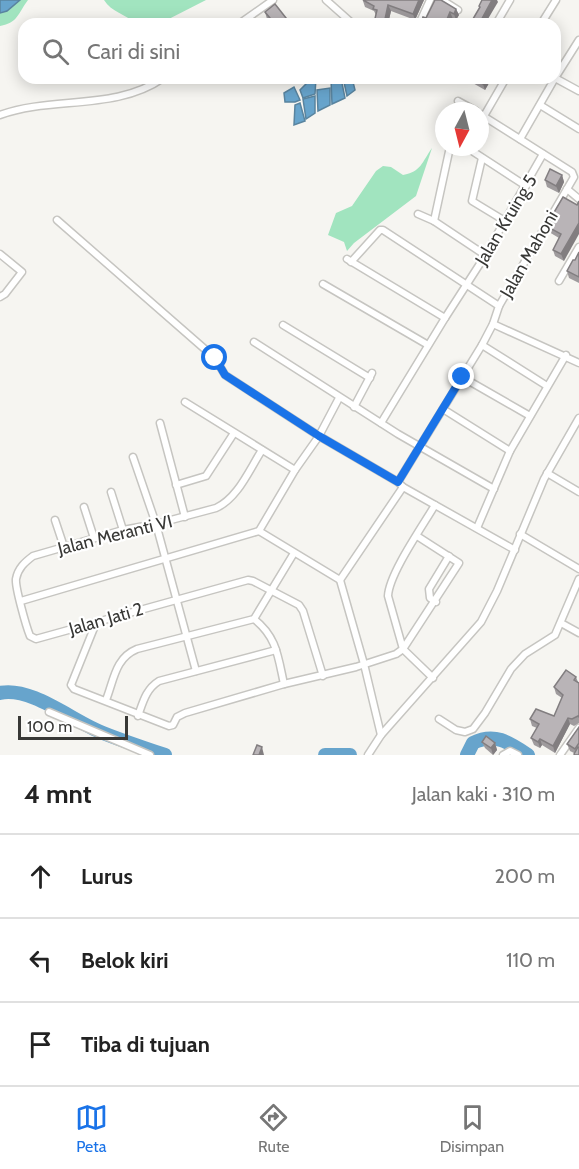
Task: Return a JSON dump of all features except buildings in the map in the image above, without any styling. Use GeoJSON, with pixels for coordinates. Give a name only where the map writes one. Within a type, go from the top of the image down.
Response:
{"type":"FeatureCollection","features":[{"type":"Feature","properties":{"kind":"street"},"geometry":{"type":"LineString","coordinates":[[248,18],[273,0]]}},
{"type":"Feature","properties":{"kind":"street"},"geometry":{"type":"LineString","coordinates":[[326,0],[346,18]]}},
{"type":"Feature","properties":{"kind":"street"},"geometry":{"type":"LineString","coordinates":[[422,18],[430,0]]}},
{"type":"Feature","properties":{"kind":"street"},"geometry":{"type":"LineString","coordinates":[[442,0],[458,10]]}},
{"type":"Feature","properties":{"kind":"street"},"geometry":{"type":"LineString","coordinates":[[500,18],[510,0]]}},
{"type":"Feature","properties":{"kind":"street"},"geometry":{"type":"LineString","coordinates":[[545,18],[556,0]]}},
{"type":"Feature","properties":{"kind":"street"},"geometry":{"type":"LineString","coordinates":[[561,68],[579,40]]}},
{"type":"Feature","properties":{"kind":"street"},"geometry":{"type":"LineString","coordinates":[[561,81],[579,91]]}},
{"type":"Feature","properties":{"kind":"street"},"geometry":{"type":"LineString","coordinates":[[0,115],[42,105],[111,99],[152,84]]}},
{"type":"Feature","properties":{"kind":"street"},"geometry":{"type":"LineString","coordinates":[[489,104],[501,84]]}},
{"type":"Feature","properties":{"kind":"street"},"geometry":{"type":"LineString","coordinates":[[520,139],[552,84]]}},
{"type":"Feature","properties":{"kind":"street"},"geometry":{"type":"LineString","coordinates":[[540,105],[579,129]]}},
{"type":"Feature","properties":{"kind":"street"},"geometry":{"type":"LineString","coordinates":[[489,119],[572,172],[574,177],[567,189],[579,199]]}},
{"type":"Feature","properties":{"kind":"street","name":"Jalan Kruing 5"},"geometry":{"type":"LineString","coordinates":[[381,423],[485,255],[543,154]]}},
{"type":"Feature","properties":{"kind":"street"},"geometry":{"type":"LineString","coordinates":[[434,221],[448,156]]}},
{"type":"Feature","properties":{"kind":"street"},"geometry":{"type":"LineString","coordinates":[[479,156],[526,186]]}},
{"type":"Feature","properties":{"kind":"street"},"geometry":{"type":"LineString","coordinates":[[482,158],[472,201],[505,221]]}},
{"type":"Feature","properties":{"kind":"street","name":"Jalan Mahoni"},"geometry":{"type":"LineString","coordinates":[[340,580],[400,484],[419,445],[482,345],[499,306],[567,189]]}},
{"type":"Feature","properties":{"kind":"street"},"geometry":{"type":"LineString","coordinates":[[418,214],[434,221],[485,255]]}},
{"type":"Feature","properties":{"kind":"street"},"geometry":{"type":"LineString","coordinates":[[57,220],[215,358],[225,375],[319,436],[515,550]]}},
{"type":"Feature","properties":{"kind":"street"},"geometry":{"type":"LineString","coordinates":[[445,318],[349,260],[380,230],[383,230],[499,306]]}},
{"type":"Feature","properties":{"kind":"street"},"geometry":{"type":"LineString","coordinates":[[560,281],[579,247]]}},
{"type":"Feature","properties":{"kind":"street"},"geometry":{"type":"LineString","coordinates":[[0,254],[22,272],[0,297]]}},
{"type":"Feature","properties":{"kind":"street"},"geometry":{"type":"LineString","coordinates":[[323,284],[428,345]]}},
{"type":"Feature","properties":{"kind":"street"},"geometry":{"type":"LineString","coordinates":[[493,324],[566,355],[579,363]]}},
{"type":"Feature","properties":{"kind":"street"},"geometry":{"type":"LineString","coordinates":[[283,325],[371,376],[354,406]]}},
{"type":"Feature","properties":{"kind":"street"},"geometry":{"type":"LineString","coordinates":[[254,342],[339,398],[494,489]]}},
{"type":"Feature","properties":{"kind":"street"},"geometry":{"type":"LineString","coordinates":[[482,345],[547,386]]}},
{"type":"Feature","properties":{"kind":"street"},"geometry":{"type":"LineString","coordinates":[[477,528],[510,451],[566,355]]}},
{"type":"Feature","properties":{"kind":"street"},"geometry":{"type":"LineString","coordinates":[[462,377],[530,416]]}},
{"type":"Feature","properties":{"kind":"street"},"geometry":{"type":"LineString","coordinates":[[21,601],[259,531],[295,470],[319,436],[339,398]]}},
{"type":"Feature","properties":{"kind":"street"},"geometry":{"type":"LineString","coordinates":[[185,402],[295,470]]}},
{"type":"Feature","properties":{"kind":"street"},"geometry":{"type":"LineString","coordinates":[[443,409],[510,451]]}},
{"type":"Feature","properties":{"kind":"street"},"geometry":{"type":"LineString","coordinates":[[369,753],[381,735],[481,622],[497,591],[547,473],[579,418]]}},
{"type":"Feature","properties":{"kind":"street"},"geometry":{"type":"LineString","coordinates":[[160,423],[185,517]]}},
{"type":"Feature","properties":{"kind":"street"},"geometry":{"type":"LineString","coordinates":[[176,485],[206,476],[234,433]]}},
{"type":"Feature","properties":{"kind":"street","name":"Jalan Meranti VI"},"geometry":{"type":"LineString","coordinates":[[36,639],[30,636],[16,581],[23,564],[33,556],[94,538],[216,508],[233,495],[262,450]]}},
{"type":"Feature","properties":{"kind":"street"},"geometry":{"type":"LineString","coordinates":[[133,457],[156,524],[196,671]]}},
{"type":"Feature","properties":{"kind":"street"},"geometry":{"type":"LineString","coordinates":[[547,473],[579,492]]}},
{"type":"Feature","properties":{"kind":"street"},"geometry":{"type":"LineString","coordinates":[[111,492],[123,530]]}},
{"type":"Feature","properties":{"kind":"street"},"geometry":{"type":"LineString","coordinates":[[433,678],[403,650],[388,590],[435,505]]}},
{"type":"Feature","properties":{"kind":"street"},"geometry":{"type":"LineString","coordinates":[[84,507],[94,538]]}},
{"type":"Feature","properties":{"kind":"street"},"geometry":{"type":"LineString","coordinates":[[55,520],[64,547]]}},
{"type":"Feature","properties":{"kind":"street"},"geometry":{"type":"LineString","coordinates":[[259,531],[340,580],[381,735]]}},
{"type":"Feature","properties":{"kind":"street"},"geometry":{"type":"LineString","coordinates":[[520,534],[579,569]]}},
{"type":"Feature","properties":{"kind":"street"},"geometry":{"type":"LineString","coordinates":[[96,623],[72,680],[71,685],[74,689],[106,700],[138,716],[169,726],[173,725],[177,717],[185,713],[285,684],[323,676],[403,650],[459,566],[458,561],[417,536]]}},
{"type":"Feature","properties":{"kind":"street"},"geometry":{"type":"LineString","coordinates":[[106,700],[119,664],[126,654],[254,619],[294,553]]}},
{"type":"Feature","properties":{"kind":"street"},"geometry":{"type":"LineString","coordinates":[[436,602],[430,598],[429,589],[449,556]]}},
{"type":"Feature","properties":{"kind":"street"},"geometry":{"type":"LineString","coordinates":[[439,719],[456,730],[465,732],[472,729],[484,714],[511,669],[525,654],[555,635],[577,593],[579,579]]}},
{"type":"Feature","properties":{"kind":"street","name":"Jalan Jati 2"},"geometry":{"type":"LineString","coordinates":[[36,639],[248,580],[273,590],[298,605],[303,611],[323,676]]}},
{"type":"Feature","properties":{"kind":"street"},"geometry":{"type":"LineString","coordinates":[[254,619],[271,636],[285,684]]}},
{"type":"Feature","properties":{"kind":"street"},"geometry":{"type":"LineString","coordinates":[[561,623],[579,633]]}},
{"type":"Feature","properties":{"kind":"street"},"geometry":{"type":"LineString","coordinates":[[138,716],[152,686],[159,681],[276,650]]}},
{"type":"Feature","properties":{"kind":"street"},"geometry":{"type":"LineString","coordinates":[[49,712],[150,755]]}},
{"type":"Feature","properties":{"kind":"street"},"geometry":{"type":"LineString","coordinates":[[560,755],[579,728]]}},
{"type":"Feature","properties":{"kind":"street"},"geometry":{"type":"LineString","coordinates":[[502,755],[510,751],[518,755]]}},
{"type":"Feature","properties":{"kind":"green space"},"geometry":{"type":"Polygon","coordinates":[[[20,0],[28,0],[14,20],[0,26],[0,13],[7,11],[20,0]]]}},
{"type":"Feature","properties":{"kind":"green space"},"geometry":{"type":"Polygon","coordinates":[[[104,0],[206,0],[171,18],[128,18],[104,0]]]}},
{"type":"Feature","properties":{"kind":"green space"},"geometry":{"type":"Polygon","coordinates":[[[432,148],[416,196],[354,243],[347,251],[344,242],[328,235],[336,213],[352,206],[376,171],[383,166],[391,167],[403,175],[409,174],[421,166],[432,148]]]}},
{"type":"Feature","properties":{"kind":"water"},"geometry":{"type":"Polygon","coordinates":[[[0,0],[20,0],[7,11],[0,13],[0,0]]]}},
{"type":"Feature","properties":{"kind":"water"},"geometry":{"type":"Polygon","coordinates":[[[306,84],[316,84],[315,94],[303,98],[300,90],[306,84]]]}},
{"type":"Feature","properties":{"kind":"water"},"geometry":{"type":"Polygon","coordinates":[[[331,84],[342,84],[345,98],[332,104],[331,84]]]}},
{"type":"Feature","properties":{"kind":"water"},"geometry":{"type":"Polygon","coordinates":[[[344,84],[354,84],[355,90],[347,96],[344,84]]]}},
{"type":"Feature","properties":{"kind":"water"},"geometry":{"type":"Polygon","coordinates":[[[294,87],[300,100],[285,102],[284,93],[294,87]]]}},
{"type":"Feature","properties":{"kind":"water"},"geometry":{"type":"Polygon","coordinates":[[[330,88],[330,105],[318,111],[317,90],[330,88]]]}},
{"type":"Feature","properties":{"kind":"water"},"geometry":{"type":"Polygon","coordinates":[[[315,96],[315,113],[306,119],[303,99],[315,96]]]}},
{"type":"Feature","properties":{"kind":"water"},"geometry":{"type":"Polygon","coordinates":[[[300,103],[305,121],[294,125],[295,105],[300,103]]]}},
{"type":"Feature","properties":{"kind":"waterway"},"geometry":{"type":"LineString","coordinates":[[0,693],[12,692],[39,700],[103,733],[165,755]]}},
{"type":"Feature","properties":{"kind":"waterway"},"geometry":{"type":"LineString","coordinates":[[467,755],[473,743],[488,739],[502,740],[528,755]]}},
{"type":"Feature","properties":{"kind":"waterway"},"geometry":{"type":"LineString","coordinates":[[325,755],[350,755]]}},
{"type":"Feature","properties":{"kind":"route"},"geometry":{"type":"LineString","coordinates":[[215,358],[225,375],[319,436],[398,482],[462,377]]}}]}
